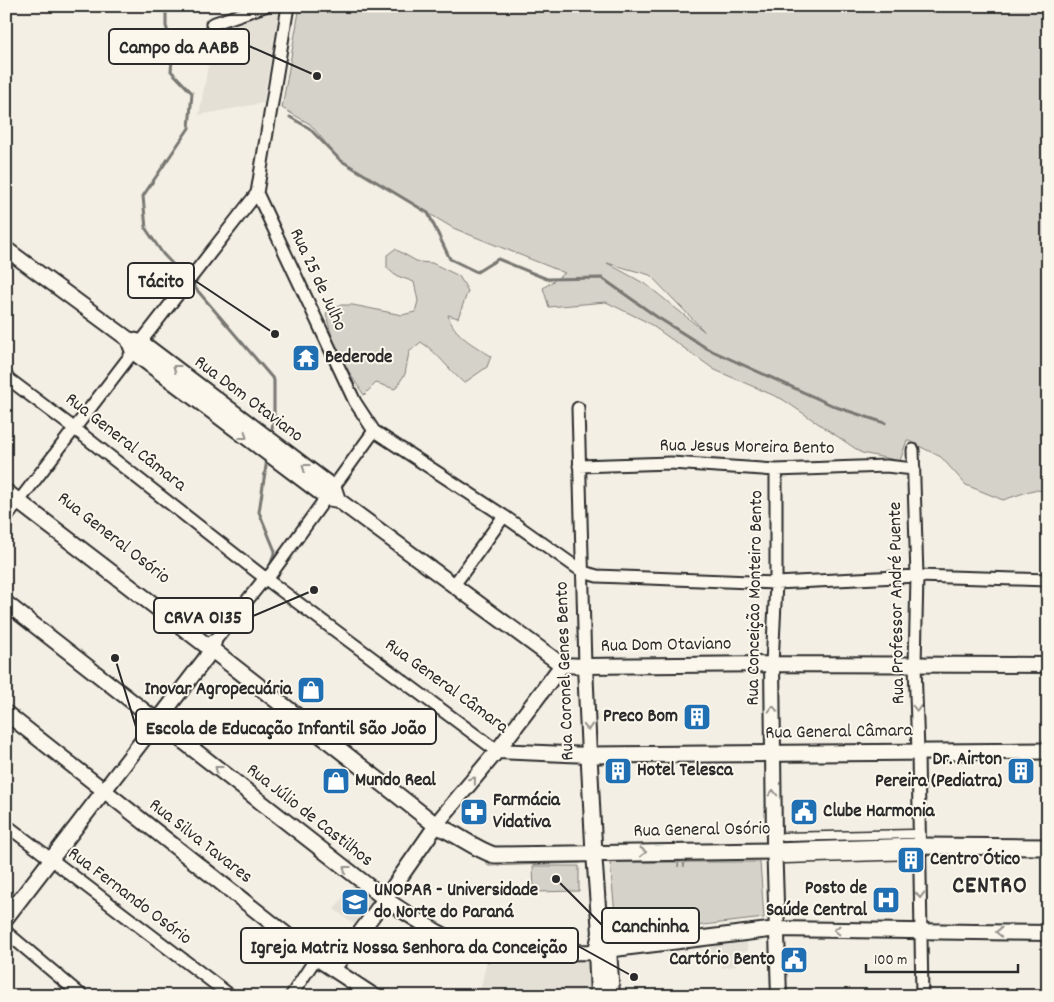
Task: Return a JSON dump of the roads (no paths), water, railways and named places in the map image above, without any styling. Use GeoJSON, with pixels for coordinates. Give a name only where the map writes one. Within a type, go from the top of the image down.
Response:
{"type":"FeatureCollection","features":[{"type":"Feature","properties":{"kind":"main road","name":"Rua General Osório"},"geometry":{"type":"LineString","coordinates":[[6,482],[21,499],[213,649],[453,832],[482,851],[494,855],[594,852],[780,855],[915,845],[1048,846]]}},
{"type":"Feature","properties":{"kind":"main road","name":"Rua General Osório"},"geometry":{"type":"LineString","coordinates":[[6,492],[21,499]]}},
{"type":"Feature","properties":{"kind":"main road","name":"Rua General Câmara"},"geometry":{"type":"LineString","coordinates":[[589,754],[1048,751]]}},
{"type":"Feature","properties":{"kind":"main road","name":"Rua Coronel Genes Bento"},"geometry":{"type":"LineString","coordinates":[[589,754],[594,852]]}},
{"type":"Feature","properties":{"kind":"street"},"geometry":{"type":"LineString","coordinates":[[212,24],[265,6]]}},
{"type":"Feature","properties":{"kind":"street"},"geometry":{"type":"LineString","coordinates":[[6,518],[75,429],[134,344],[257,193],[287,11],[299,16]]}},
{"type":"Feature","properties":{"kind":"street","name":"Rua 25 de Julho"},"geometry":{"type":"LineString","coordinates":[[257,193],[354,402],[374,431],[504,516],[583,572]]}},
{"type":"Feature","properties":{"kind":"street","name":"Rua Dom Otaviano"},"geometry":{"type":"LineString","coordinates":[[6,249],[562,665],[1048,665]]}},
{"type":"Feature","properties":{"kind":"street","name":"Rua General Câmara"},"geometry":{"type":"LineString","coordinates":[[6,378],[497,751],[589,754]]}},
{"type":"Feature","properties":{"kind":"street","name":"Rua Coronel Genes Bento"},"geometry":{"type":"LineString","coordinates":[[578,408],[584,666],[589,754]]}},
{"type":"Feature","properties":{"kind":"street"},"geometry":{"type":"LineString","coordinates":[[6,918],[333,495],[374,431]]}},
{"type":"Feature","properties":{"kind":"street","name":"Rua Professor André Puente"},"geometry":{"type":"LineString","coordinates":[[913,450],[917,576],[915,664],[918,752],[915,845],[922,996]]}},
{"type":"Feature","properties":{"kind":"street","name":"Rua Jesus Moreira Bento"},"geometry":{"type":"LineString","coordinates":[[579,466],[671,463],[776,470],[886,466],[914,469]]}},
{"type":"Feature","properties":{"kind":"street","name":"Rua Conceição Monteiro Bento"},"geometry":{"type":"LineString","coordinates":[[776,470],[776,583],[772,664],[773,754],[780,855],[777,929],[779,996]]}},
{"type":"Feature","properties":{"kind":"street"},"geometry":{"type":"LineString","coordinates":[[454,585],[504,516]]}},
{"type":"Feature","properties":{"kind":"street"},"geometry":{"type":"LineString","coordinates":[[583,572],[597,576],[776,583],[917,576],[1048,580]]}},
{"type":"Feature","properties":{"kind":"street","name":"Rua Júlio de Castilhos"},"geometry":{"type":"LineString","coordinates":[[6,603],[385,899],[430,929],[458,943],[478,950],[490,953],[602,950],[777,929],[1048,933]]}},
{"type":"Feature","properties":{"kind":"street"},"geometry":{"type":"LineString","coordinates":[[332,969],[440,822],[562,665]]}},
{"type":"Feature","properties":{"kind":"street","name":"Rua Silva Tavares"},"geometry":{"type":"LineString","coordinates":[[6,712],[316,958],[374,996]]}},
{"type":"Feature","properties":{"kind":"street","name":"Rua Fernando Osório"},"geometry":{"type":"LineString","coordinates":[[6,825],[231,996]]}},
{"type":"Feature","properties":{"kind":"street"},"geometry":{"type":"LineString","coordinates":[[784,837],[915,845]]}},
{"type":"Feature","properties":{"kind":"street","name":"Rua Coronel Genes Bento"},"geometry":{"type":"LineString","coordinates":[[594,852],[605,993]]}},
{"type":"Feature","properties":{"kind":"street"},"geometry":{"type":"LineString","coordinates":[[6,932],[82,996]]}},
{"type":"Feature","properties":{"kind":"street"},"geometry":{"type":"LineString","coordinates":[[291,996],[316,958]]}},
{"type":"Feature","properties":{"kind":"waterway"},"geometry":{"type":"LineString","coordinates":[[166,6],[166,26],[173,49],[182,52]]}},
{"type":"Feature","properties":{"kind":"waterway"},"geometry":{"type":"LineString","coordinates":[[173,49],[171,71],[192,93],[189,128],[143,196],[146,229],[163,254],[186,278]]}},
{"type":"Feature","properties":{"kind":"waterway"},"geometry":{"type":"LineString","coordinates":[[290,117],[309,128],[340,160],[428,213],[450,259],[477,272],[498,259],[547,279],[602,278],[657,317],[708,349],[836,407],[885,423]]}},
{"type":"Feature","properties":{"kind":"waterway"},"geometry":{"type":"LineString","coordinates":[[191,283],[274,380],[274,415],[271,436]]}},
{"type":"Feature","properties":{"kind":"waterway"},"geometry":{"type":"LineString","coordinates":[[267,459],[259,512],[275,551],[269,569]]}},
{"type":"Feature","properties":{"kind":"place","name":"Campo da AABB"},"geometry":{"type":"Point","coordinates":[317,76]}},
{"type":"Feature","properties":{"kind":"place","name":"Tácito"},"geometry":{"type":"Point","coordinates":[275,334]}},
{"type":"Feature","properties":{"kind":"place","name":"Bederode"},"geometry":{"type":"Point","coordinates":[306,358]}},
{"type":"Feature","properties":{"kind":"place","name":"CRVA 0135"},"geometry":{"type":"Point","coordinates":[314,590]}},
{"type":"Feature","properties":{"kind":"place","name":"Escola de Educação Infantil São João"},"geometry":{"type":"Point","coordinates":[115,658]}},
{"type":"Feature","properties":{"kind":"place","name":"Inovar Agropecuária"},"geometry":{"type":"Point","coordinates":[311,690]}},
{"type":"Feature","properties":{"kind":"place","name":"Preco Bom"},"geometry":{"type":"Point","coordinates":[697,717]}},
{"type":"Feature","properties":{"kind":"place","name":"Hotel Telesca"},"geometry":{"type":"Point","coordinates":[618,771]}},
{"type":"Feature","properties":{"kind":"place","name":"Dr. Airton Pereira (Pediatra)"},"geometry":{"type":"Point","coordinates":[1021,771]}},
{"type":"Feature","properties":{"kind":"place","name":"Mundo Real"},"geometry":{"type":"Point","coordinates":[336,781]}},
{"type":"Feature","properties":{"kind":"place","name":"Farmácia Vidativa"},"geometry":{"type":"Point","coordinates":[474,812]}},
{"type":"Feature","properties":{"kind":"place","name":"Clube Harmonia"},"geometry":{"type":"Point","coordinates":[804,812]}},
{"type":"Feature","properties":{"kind":"place","name":"Centro Ótico"},"geometry":{"type":"Point","coordinates":[911,860]}},
{"type":"Feature","properties":{"kind":"place","name":"Canchinha"},"geometry":{"type":"Point","coordinates":[556,879]}},
{"type":"Feature","properties":{"kind":"place","name":"Posto de Saúde Central"},"geometry":{"type":"Point","coordinates":[886,900]}},
{"type":"Feature","properties":{"kind":"place","name":"UNOPAR - Universidade do Norte do Paraná"},"geometry":{"type":"Point","coordinates":[355,902]}},
{"type":"Feature","properties":{"kind":"place","name":"Cartório Bento"},"geometry":{"type":"Point","coordinates":[794,960]}},
{"type":"Feature","properties":{"kind":"place","name":"Igreja Matriz Nossa Senhora da Conceição"},"geometry":{"type":"Point","coordinates":[634,977]}},
{"type":"Feature","properties":{"kind":"district","name":"CENTRO"},"geometry":{"type":"Point","coordinates":[990,887]}}]}
